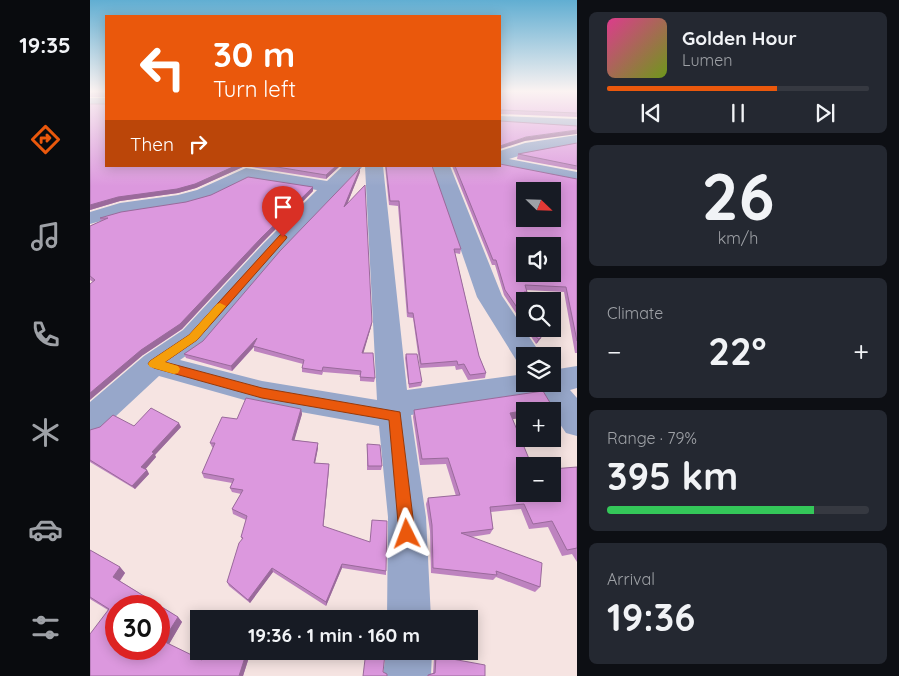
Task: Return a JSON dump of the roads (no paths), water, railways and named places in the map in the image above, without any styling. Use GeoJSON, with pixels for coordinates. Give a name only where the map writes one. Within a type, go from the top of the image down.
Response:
{"type":"FeatureCollection","features":[{"type":"Feature","properties":{"kind":"street"},"geometry":{"type":"LineString","coordinates":[[548,123],[576,124]]}},
{"type":"Feature","properties":{"kind":"street"},"geometry":{"type":"LineString","coordinates":[[501,156],[525,148],[576,140]]}},
{"type":"Feature","properties":{"kind":"street"},"geometry":{"type":"LineString","coordinates":[[501,162],[576,178]]}},
{"type":"Feature","properties":{"kind":"street"},"geometry":{"type":"LineString","coordinates":[[90,421],[154,364],[193,338],[271,249],[353,167]]}},
{"type":"Feature","properties":{"kind":"street"},"geometry":{"type":"LineString","coordinates":[[374,167],[394,411],[407,517],[409,610]]}},
{"type":"Feature","properties":{"kind":"street"},"geometry":{"type":"LineString","coordinates":[[441,167],[490,297],[522,347]]}},
{"type":"Feature","properties":{"kind":"street"},"geometry":{"type":"LineString","coordinates":[[90,218],[120,209],[180,201],[204,194],[246,173],[331,187]]}},
{"type":"Feature","properties":{"kind":"street"},"geometry":{"type":"LineString","coordinates":[[154,364],[262,393],[394,411],[516,389]]}},
{"type":"Feature","properties":{"kind":"street"},"geometry":{"type":"LineString","coordinates":[[561,380],[576,377]]}},
{"type":"Feature","properties":{"kind":"street"},"geometry":{"type":"LineString","coordinates":[[555,392],[576,423]]}},
{"type":"Feature","properties":{"kind":"street"},"geometry":{"type":"LineString","coordinates":[[407,676],[408,660]]}}]}
